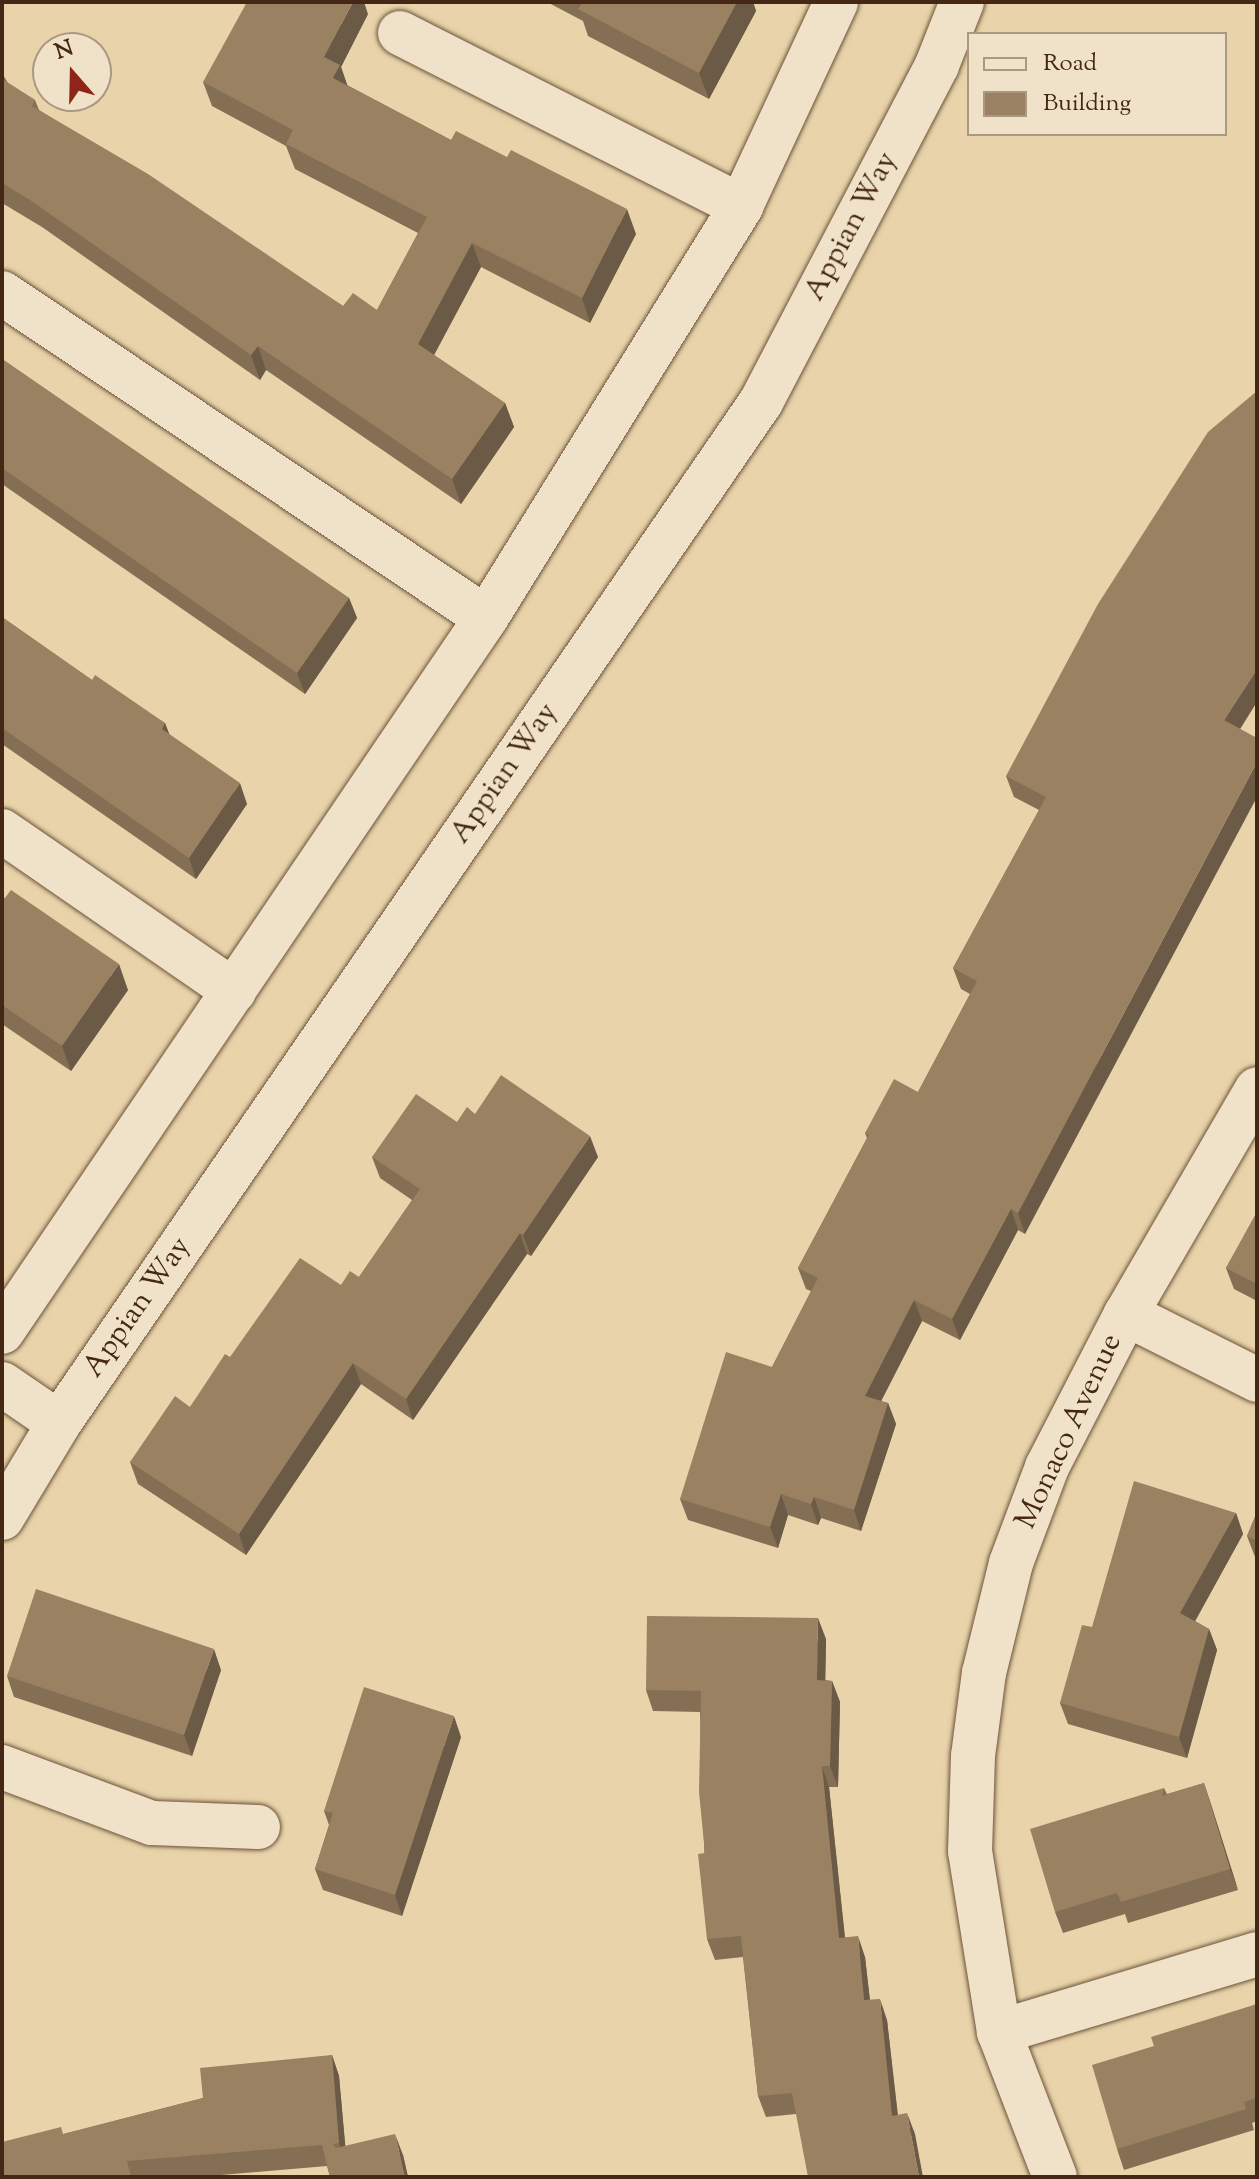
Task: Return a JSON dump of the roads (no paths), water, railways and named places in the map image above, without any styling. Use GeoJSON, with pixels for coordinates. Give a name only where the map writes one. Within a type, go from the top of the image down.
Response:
{"type":"FeatureCollection","features":[{"type":"Feature","properties":{"kind":"street"},"geometry":{"type":"LineString","coordinates":[[2,1332],[486,618],[741,206],[836,2]]}},
{"type":"Feature","properties":{"kind":"street","name":"Appian Way"},"geometry":{"type":"LineString","coordinates":[[2,1518],[59,1423],[761,402],[937,65],[962,2]]}},
{"type":"Feature","properties":{"kind":"street"},"geometry":{"type":"LineString","coordinates":[[400,33],[741,206]]}},
{"type":"Feature","properties":{"kind":"street"},"geometry":{"type":"LineString","coordinates":[[2,293],[486,618]]}},
{"type":"Feature","properties":{"kind":"street"},"geometry":{"type":"LineString","coordinates":[[2,831],[234,991]]}},
{"type":"Feature","properties":{"kind":"street","name":"Monaco Avenue"},"geometry":{"type":"LineString","coordinates":[[1055,2177],[999,2032],[970,1851],[973,1756],[984,1673],[1011,1563],[1047,1467],[1126,1314],[1257,1089]]}},
{"type":"Feature","properties":{"kind":"street"},"geometry":{"type":"LineString","coordinates":[[1126,1314],[1257,1380]]}},
{"type":"Feature","properties":{"kind":"street"},"geometry":{"type":"LineString","coordinates":[[2,1384],[59,1423]]}},
{"type":"Feature","properties":{"kind":"street"},"geometry":{"type":"LineString","coordinates":[[2,1767],[152,1823],[258,1827]]}},
{"type":"Feature","properties":{"kind":"street"},"geometry":{"type":"LineString","coordinates":[[999,2032],[1257,1954]]}}]}
